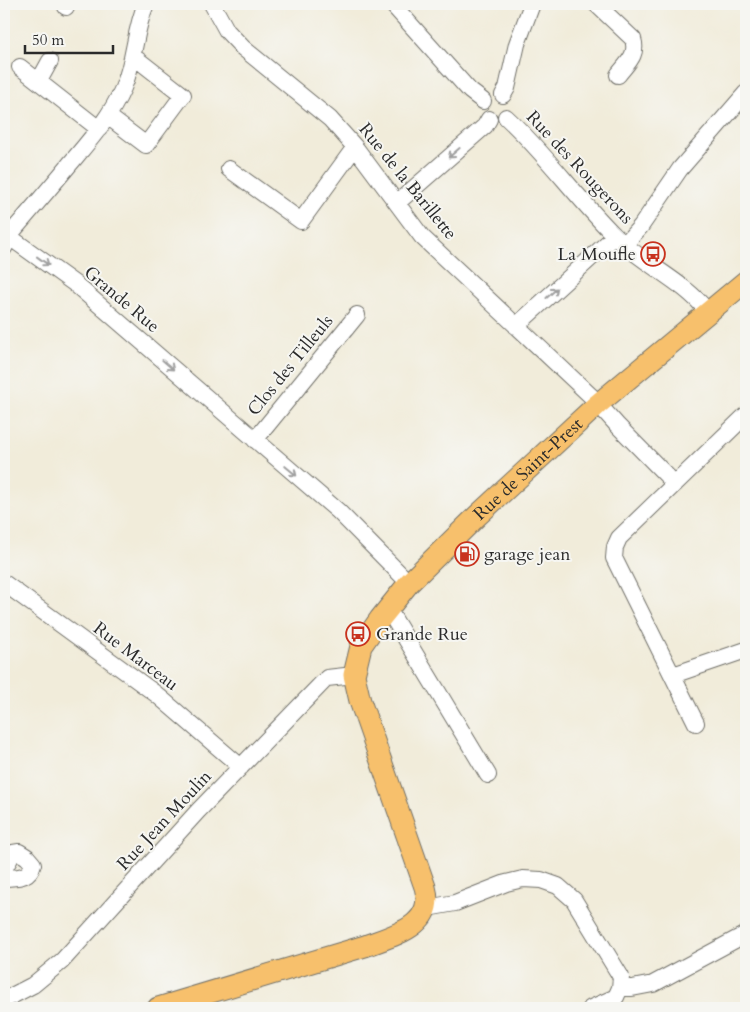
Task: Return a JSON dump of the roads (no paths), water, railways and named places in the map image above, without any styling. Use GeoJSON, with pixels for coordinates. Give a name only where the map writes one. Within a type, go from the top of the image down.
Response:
{"type":"FeatureCollection","features":[{"type":"Feature","properties":{"kind":"main road","name":"Rue de Saint-Prest"},"geometry":{"type":"LineString","coordinates":[[427,908],[428,895],[360,700],[354,675],[361,646],[409,584],[483,511],[598,404],[746,281]]}},
{"type":"Feature","properties":{"kind":"main road"},"geometry":{"type":"LineString","coordinates":[[168,1007],[394,936],[410,927],[424,914],[427,908]]}},
{"type":"Feature","properties":{"kind":"street"},"geometry":{"type":"LineString","coordinates":[[6,239],[104,123],[124,86],[133,56],[143,4]]}},
{"type":"Feature","properties":{"kind":"street","name":"Rue de la Barillette"},"geometry":{"type":"LineString","coordinates":[[212,4],[227,31],[243,48],[330,118],[355,147],[422,237],[598,404],[617,425],[678,481]]}},
{"type":"Feature","properties":{"kind":"street"},"geometry":{"type":"LineString","coordinates":[[392,4],[470,91],[483,101]]}},
{"type":"Feature","properties":{"kind":"street"},"geometry":{"type":"LineString","coordinates":[[503,95],[507,88],[517,44],[532,4]]}},
{"type":"Feature","properties":{"kind":"street"},"geometry":{"type":"LineString","coordinates":[[596,4],[633,39],[636,46],[635,52],[618,75]]}},
{"type":"Feature","properties":{"kind":"street"},"geometry":{"type":"LineString","coordinates":[[20,67],[104,123],[146,145],[183,95],[133,56]]}},
{"type":"Feature","properties":{"kind":"street"},"geometry":{"type":"LineString","coordinates":[[40,82],[50,61]]}},
{"type":"Feature","properties":{"kind":"street","name":"Rue des Rougerons"},"geometry":{"type":"LineString","coordinates":[[620,240],[641,226],[680,169],[746,93]]}},
{"type":"Feature","properties":{"kind":"street"},"geometry":{"type":"LineString","coordinates":[[491,94],[503,95],[510,103],[506,117],[498,121],[489,119],[483,113],[483,101],[491,94]]}},
{"type":"Feature","properties":{"kind":"street","name":"Rue des Rougerons"},"geometry":{"type":"LineString","coordinates":[[506,117],[620,240],[672,280],[708,312]]}},
{"type":"Feature","properties":{"kind":"street"},"geometry":{"type":"LineString","coordinates":[[397,202],[485,126],[489,119]]}},
{"type":"Feature","properties":{"kind":"street"},"geometry":{"type":"LineString","coordinates":[[229,169],[301,221],[355,147]]}},
{"type":"Feature","properties":{"kind":"street","name":"Grande Rue"},"geometry":{"type":"LineString","coordinates":[[6,239],[74,284],[338,511],[409,584]]}},
{"type":"Feature","properties":{"kind":"street"},"geometry":{"type":"LineString","coordinates":[[516,326],[620,240]]}},
{"type":"Feature","properties":{"kind":"street","name":"Clos des Tilleuls"},"geometry":{"type":"LineString","coordinates":[[255,440],[357,315]]}},
{"type":"Feature","properties":{"kind":"street"},"geometry":{"type":"LineString","coordinates":[[696,722],[614,558],[615,547],[619,538],[746,415]]}},
{"type":"Feature","properties":{"kind":"street","name":"Rue Marceau"},"geometry":{"type":"LineString","coordinates":[[4,583],[156,694],[241,767]]}},
{"type":"Feature","properties":{"kind":"street"},"geometry":{"type":"LineString","coordinates":[[388,609],[488,775]]}},
{"type":"Feature","properties":{"kind":"street"},"geometry":{"type":"LineString","coordinates":[[673,675],[746,650]]}},
{"type":"Feature","properties":{"kind":"street","name":"Rue Jean Moulin"},"geometry":{"type":"LineString","coordinates":[[4,1000],[33,985],[62,961],[198,811],[327,678],[354,675]]}},
{"type":"Feature","properties":{"kind":"street"},"geometry":{"type":"LineString","coordinates":[[4,869],[13,853],[19,852],[33,864],[31,871],[26,876],[4,878]]}},
{"type":"Feature","properties":{"kind":"street"},"geometry":{"type":"LineString","coordinates":[[427,908],[455,903],[506,883],[522,879],[541,880],[558,886],[579,907],[621,977],[620,988],[616,997],[591,1008]]}},
{"type":"Feature","properties":{"kind":"street"},"geometry":{"type":"LineString","coordinates":[[620,988],[653,984],[746,934]]}},
{"type":"Feature","properties":{"kind":"place","name":"La Moufle"},"geometry":{"type":"Point","coordinates":[653,254]}},
{"type":"Feature","properties":{"kind":"place","name":"garage jean"},"geometry":{"type":"Point","coordinates":[467,554]}},
{"type":"Feature","properties":{"kind":"place","name":"Grande Rue"},"geometry":{"type":"Point","coordinates":[358,634]}}]}
